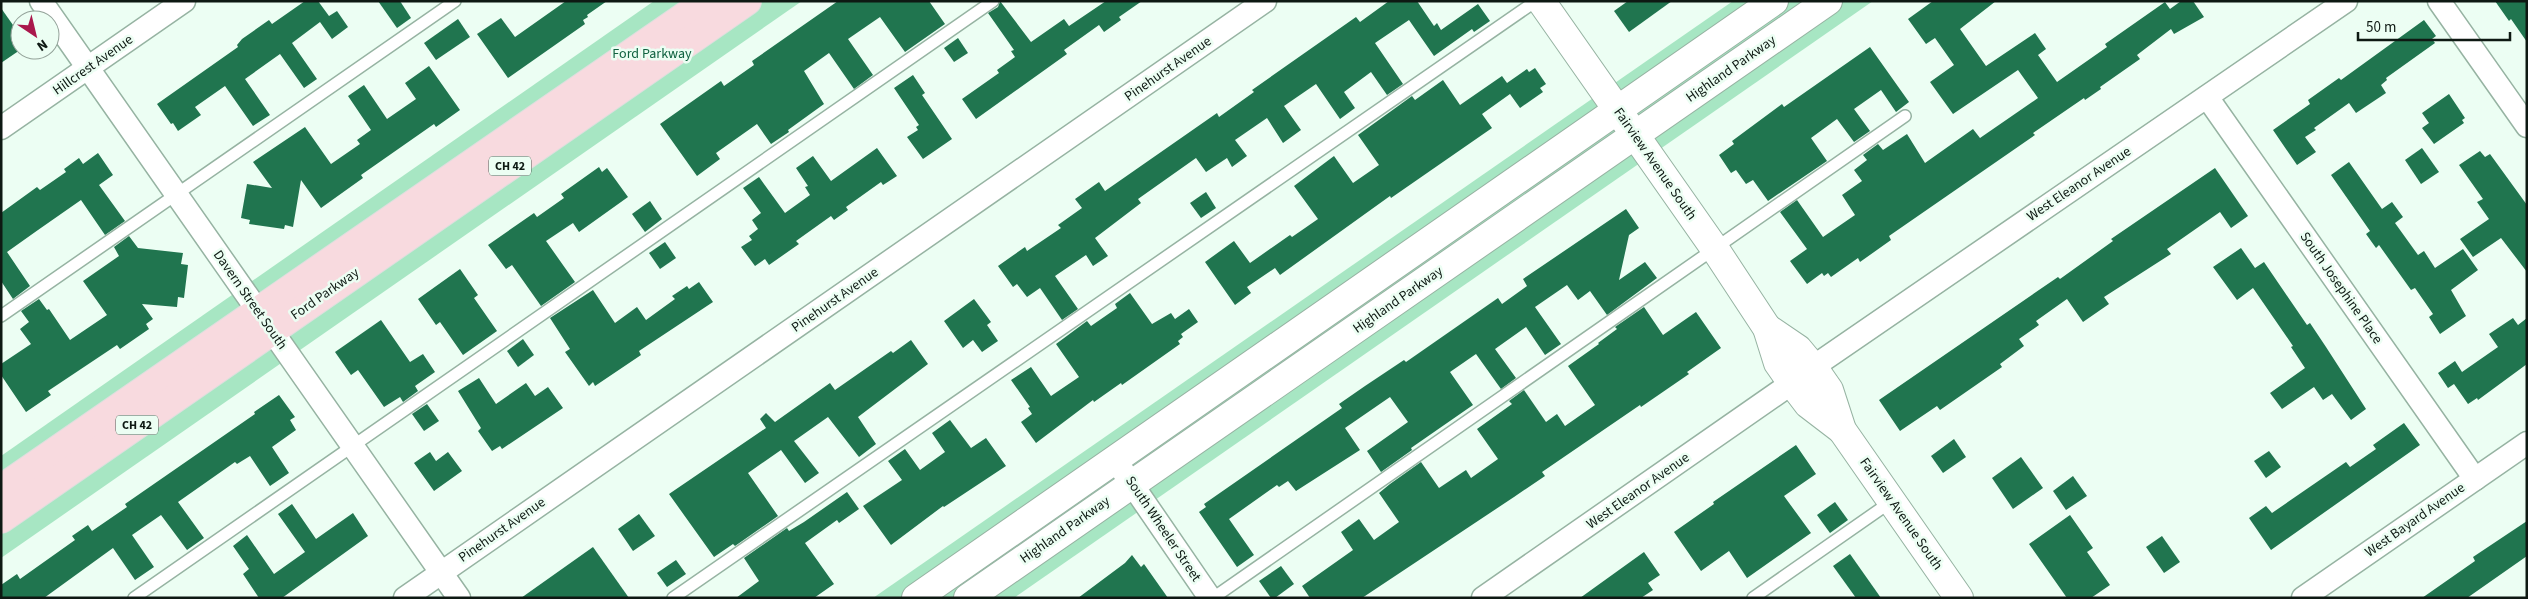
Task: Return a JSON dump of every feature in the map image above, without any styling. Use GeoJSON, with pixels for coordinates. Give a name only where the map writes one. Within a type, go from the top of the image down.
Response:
{"type":"FeatureCollection","features":[{"type":"Feature","properties":{"kind":"main road","name":"Ford Parkway"},"geometry":{"type":"LineString","coordinates":[[1,519],[265,321],[707,1]]}},
{"type":"Feature","properties":{"kind":"main road","name":"Ford Parkway"},"geometry":{"type":"LineString","coordinates":[[1,489],[265,321],[747,1]]}},
{"type":"Feature","properties":{"kind":"street","name":"Davern Street South"},"geometry":{"type":"LineString","coordinates":[[41,1],[459,598]]}},
{"type":"Feature","properties":{"kind":"street","name":"Hillcrest Avenue"},"geometry":{"type":"LineString","coordinates":[[1,128],[184,1]]}},
{"type":"Feature","properties":{"kind":"street","name":"Pinehurst Avenue"},"geometry":{"type":"LineString","coordinates":[[405,598],[1265,1]]}},
{"type":"Feature","properties":{"kind":"street","name":"Fairview Avenue South"},"geometry":{"type":"LineString","coordinates":[[1541,1],[1715,249],[1767,328],[1798,349],[1802,375],[1828,390],[1842,430],[1959,598]]}},
{"type":"Feature","properties":{"kind":"street","name":"Highland Parkway"},"geometry":{"type":"LineString","coordinates":[[916,598],[1116,461],[1774,1]]}},
{"type":"Feature","properties":{"kind":"street","name":"Highland Parkway"},"geometry":{"type":"LineString","coordinates":[[968,598],[1828,1]]}},
{"type":"Feature","properties":{"kind":"street","name":"West Eleanor Avenue"},"geometry":{"type":"LineString","coordinates":[[1483,598],[1802,375],[2346,1]]}},
{"type":"Feature","properties":{"kind":"street"},"geometry":{"type":"LineString","coordinates":[[2439,1],[2527,126]]}},
{"type":"Feature","properties":{"kind":"street","name":"South Josephine Place"},"geometry":{"type":"LineString","coordinates":[[2207,97],[2475,479]]}},
{"type":"Feature","properties":{"kind":"street","name":"West Bayard Avenue"},"geometry":{"type":"LineString","coordinates":[[2303,598],[2527,443]]}},
{"type":"Feature","properties":{"kind":"street","name":"South Wheeler Street"},"geometry":{"type":"LineString","coordinates":[[1116,461],[1211,598]]}},
{"type":"Feature","properties":{"kind":"lane"},"geometry":{"type":"LineString","coordinates":[[1,316],[455,1]]}},
{"type":"Feature","properties":{"kind":"lane"},"geometry":{"type":"LineString","coordinates":[[134,598],[993,1]]}},
{"type":"Feature","properties":{"kind":"lane"},"geometry":{"type":"LineString","coordinates":[[673,598],[1536,1]]}},
{"type":"Feature","properties":{"kind":"lane"},"geometry":{"type":"LineString","coordinates":[[1211,598],[1904,116]]}},
{"type":"Feature","properties":{"kind":"lane"},"geometry":{"type":"LineString","coordinates":[[1753,598],[1892,501]]}},
{"type":"Feature","properties":{"kind":"green space","name":"Ford Parkway"},"geometry":{"type":"Polygon","coordinates":[[[654,1],[802,1],[1,558],[1,456],[654,1]]]}},
{"type":"Feature","properties":{"kind":"green space"},"geometry":{"type":"Polygon","coordinates":[[[1733,1],[1873,1],[1014,598],[873,598],[1733,1]]]}},
{"type":"Feature","properties":{"kind":"building"},"geometry":{"type":"Polygon","coordinates":[[[305,1],[318,1],[329,16],[337,11],[348,27],[332,39],[320,22],[292,43],[317,79],[304,88],[280,54],[245,79],[270,115],[253,126],[225,86],[195,107],[201,115],[178,131],[173,123],[171,124],[157,104],[238,47],[237,45],[242,39],[269,20],[272,24],[305,1]]]}},
{"type":"Feature","properties":{"kind":"building"},"geometry":{"type":"Polygon","coordinates":[[[378,1],[400,1],[411,18],[397,28],[378,1]]]}},
{"type":"Feature","properties":{"kind":"building"},"geometry":{"type":"Polygon","coordinates":[[[566,1],[607,1],[587,15],[588,17],[583,20],[585,24],[508,78],[477,34],[501,18],[515,37],[566,1]]]}},
{"type":"Feature","properties":{"kind":"building"},"geometry":{"type":"Polygon","coordinates":[[[838,1],[929,1],[945,24],[905,52],[880,17],[848,39],[873,75],[854,89],[829,53],[804,71],[824,104],[771,144],[757,124],[716,153],[720,159],[697,176],[660,124],[721,81],[724,86],[754,65],[752,61],[838,1]]]}},
{"type":"Feature","properties":{"kind":"building"},"geometry":{"type":"Polygon","coordinates":[[[1000,1],[1031,42],[1064,19],[1069,26],[1106,1],[1142,1],[1119,17],[1121,20],[1104,32],[1099,25],[1064,50],[1067,54],[976,119],[962,99],[999,73],[997,70],[1015,57],[1011,51],[1014,50],[988,13],[998,7],[1000,1]]]}},
{"type":"Feature","properties":{"kind":"building"},"geometry":{"type":"Polygon","coordinates":[[[1389,1],[1417,1],[1434,26],[1437,23],[1441,30],[1478,4],[1490,21],[1474,32],[1472,29],[1434,56],[1409,20],[1375,43],[1403,84],[1387,95],[1371,72],[1344,92],[1355,108],[1340,119],[1316,84],[1284,106],[1301,130],[1283,143],[1267,118],[1235,140],[1247,156],[1232,167],[1227,158],[1206,172],[1196,158],[1138,199],[1141,203],[1095,238],[1108,256],[1093,266],[1086,255],[1055,276],[1078,309],[1062,320],[1040,288],[1027,297],[1017,284],[1013,287],[998,266],[1025,247],[1027,251],[1061,228],[1058,225],[1082,208],[1075,199],[1099,182],[1105,191],[1217,113],[1219,117],[1254,92],[1252,90],[1356,17],[1360,22],[1389,1]]]}},
{"type":"Feature","properties":{"kind":"building"},"geometry":{"type":"Polygon","coordinates":[[[1628,1],[1672,1],[1629,32],[1614,11],[1628,1]]]}},
{"type":"Feature","properties":{"kind":"building"},"geometry":{"type":"Polygon","coordinates":[[[1933,1],[1996,1],[1960,29],[1986,66],[2035,33],[2046,49],[2038,55],[2057,82],[2107,47],[2105,44],[2165,2],[2170,9],[2181,1],[2193,1],[2204,17],[2174,34],[2171,29],[2137,55],[2140,59],[2100,87],[2101,89],[2085,100],[2084,98],[2033,133],[2035,135],[1889,236],[1891,240],[1860,262],[1858,258],[1831,277],[1828,273],[1824,276],[1822,273],[1807,284],[1790,261],[1807,249],[1780,212],[1797,200],[1823,237],[1855,215],[1842,195],[1862,181],[1854,170],[1867,160],[1863,155],[1878,144],[1883,150],[1907,134],[1925,163],[1973,129],[1980,138],[2038,98],[2018,70],[1953,114],[1930,82],[1954,65],[1935,38],[1926,44],[1908,19],[1933,1]]]}},
{"type":"Feature","properties":{"kind":"building"},"geometry":{"type":"Polygon","coordinates":[[[2495,1],[2527,1],[2527,42],[2511,19],[2509,21],[2495,1]]]}},
{"type":"Feature","properties":{"kind":"building"},"geometry":{"type":"Polygon","coordinates":[[[1,8],[10,21],[10,57],[1,63],[1,8]]]}},
{"type":"Feature","properties":{"kind":"building"},"geometry":{"type":"Polygon","coordinates":[[[458,19],[470,37],[436,60],[424,43],[458,19]]]}},
{"type":"Feature","properties":{"kind":"building"},"geometry":{"type":"Polygon","coordinates":[[[2424,20],[2436,36],[2432,39],[2435,43],[2386,78],[2387,80],[2381,85],[2386,93],[2356,113],[2349,103],[2314,128],[2316,130],[2305,137],[2316,152],[2297,165],[2273,130],[2310,104],[2308,100],[2339,78],[2341,80],[2424,20]]]}},
{"type":"Feature","properties":{"kind":"building"},"geometry":{"type":"Polygon","coordinates":[[[958,38],[968,53],[954,62],[944,48],[958,38]]]}},
{"type":"Feature","properties":{"kind":"building"},"geometry":{"type":"Polygon","coordinates":[[[1870,47],[1909,102],[1896,112],[1881,90],[1854,109],[1870,131],[1854,142],[1837,119],[1811,138],[1827,161],[1768,201],[1753,180],[1746,184],[1736,170],[1731,173],[1719,155],[1734,144],[1732,141],[1782,104],[1784,107],[1870,47]]]}},
{"type":"Feature","properties":{"kind":"building"},"geometry":{"type":"Polygon","coordinates":[[[429,66],[460,110],[436,127],[434,124],[361,175],[363,178],[321,208],[301,180],[293,227],[285,225],[284,229],[249,224],[250,220],[241,218],[247,184],[272,188],[253,162],[305,127],[331,164],[360,144],[357,140],[371,130],[348,96],[364,85],[387,119],[416,99],[405,83],[429,66]]]}},
{"type":"Feature","properties":{"kind":"building"},"geometry":{"type":"Polygon","coordinates":[[[1535,68],[1546,84],[1540,88],[1543,92],[1520,108],[1510,94],[1482,114],[1492,128],[1391,198],[1390,196],[1280,275],[1275,268],[1247,287],[1251,293],[1235,305],[1205,262],[1234,241],[1250,263],[1290,235],[1292,237],[1318,219],[1294,186],[1334,156],[1353,183],[1379,165],[1358,135],[1412,96],[1415,100],[1443,80],[1460,105],[1502,76],[1507,83],[1527,69],[1529,72],[1535,68]]]}},
{"type":"Feature","properties":{"kind":"building"},"geometry":{"type":"Polygon","coordinates":[[[913,75],[925,93],[922,95],[952,139],[923,159],[907,137],[918,130],[916,127],[919,125],[894,88],[913,75]]]}},
{"type":"Feature","properties":{"kind":"building"},"geometry":{"type":"Polygon","coordinates":[[[2449,94],[2465,118],[2462,120],[2464,123],[2434,144],[2422,128],[2429,123],[2422,113],[2449,94]]]}},
{"type":"Feature","properties":{"kind":"building"},"geometry":{"type":"Polygon","coordinates":[[[877,148],[897,176],[883,185],[881,182],[846,207],[848,210],[834,220],[831,216],[796,241],[799,244],[769,265],[765,259],[755,266],[741,247],[752,240],[749,236],[758,229],[752,220],[761,213],[743,188],[759,177],[785,213],[810,195],[805,187],[808,186],[796,168],[813,156],[831,181],[877,148]]]}},
{"type":"Feature","properties":{"kind":"building"},"geometry":{"type":"Polygon","coordinates":[[[2422,148],[2439,172],[2421,184],[2405,160],[2422,148]]]}},
{"type":"Feature","properties":{"kind":"building"},"geometry":{"type":"Polygon","coordinates":[[[2480,151],[2485,157],[2490,154],[2527,205],[2527,272],[2501,238],[2473,257],[2460,239],[2489,219],[2477,202],[2483,199],[2459,165],[2480,151]]]}},
{"type":"Feature","properties":{"kind":"building"},"geometry":{"type":"Polygon","coordinates":[[[98,153],[113,175],[99,185],[125,221],[105,235],[81,200],[7,252],[30,286],[13,299],[1,281],[1,213],[37,187],[40,190],[66,172],[64,169],[79,158],[83,164],[98,153]]]}},
{"type":"Feature","properties":{"kind":"building"},"geometry":{"type":"Polygon","coordinates":[[[2349,162],[2382,209],[2392,202],[2403,217],[2395,223],[2418,255],[2424,251],[2435,268],[2463,249],[2478,270],[2451,290],[2466,316],[2440,334],[2429,317],[2433,314],[2415,288],[2411,290],[2379,245],[2376,248],[2366,234],[2370,231],[2331,175],[2349,162]]]}},
{"type":"Feature","properties":{"kind":"building"},"geometry":{"type":"Polygon","coordinates":[[[599,167],[602,172],[607,168],[628,197],[579,232],[573,223],[546,241],[575,282],[541,306],[512,265],[506,269],[488,245],[534,213],[537,217],[564,198],[561,194],[599,167]]]}},
{"type":"Feature","properties":{"kind":"building"},"geometry":{"type":"Polygon","coordinates":[[[2215,168],[2248,216],[2231,228],[2220,212],[2167,249],[2171,254],[2104,297],[2109,304],[2083,322],[2067,299],[2036,321],[2039,325],[2019,339],[2024,346],[2000,364],[2002,367],[1940,410],[1937,406],[1900,431],[1879,400],[2058,277],[2060,279],[2113,241],[2111,239],[2215,168]]]}},
{"type":"Feature","properties":{"kind":"building"},"geometry":{"type":"Polygon","coordinates":[[[1206,192],[1216,208],[1201,218],[1190,203],[1206,192]]]}},
{"type":"Feature","properties":{"kind":"building"},"geometry":{"type":"Polygon","coordinates":[[[650,201],[662,219],[645,232],[632,214],[650,201]]]}},
{"type":"Feature","properties":{"kind":"building"},"geometry":{"type":"Polygon","coordinates":[[[1626,209],[1639,228],[1629,235],[1619,280],[1645,262],[1657,278],[1607,315],[1590,291],[1578,300],[1567,285],[1535,307],[1561,344],[1545,355],[1526,327],[1495,349],[1516,378],[1501,389],[1476,354],[1450,372],[1473,405],[1411,448],[1412,450],[1381,472],[1367,451],[1408,422],[1390,397],[1345,428],[1360,450],[1296,491],[1288,481],[1279,487],[1277,485],[1229,519],[1254,555],[1237,567],[1199,512],[1206,507],[1204,504],[1342,408],[1339,404],[1365,386],[1404,360],[1406,362],[1498,298],[1502,304],[1527,286],[1523,279],[1626,209]]]}},
{"type":"Feature","properties":{"kind":"building"},"geometry":{"type":"Polygon","coordinates":[[[129,236],[138,248],[183,253],[181,264],[188,265],[184,298],[178,297],[177,307],[142,304],[153,319],[146,324],[149,329],[120,349],[117,345],[48,391],[51,395],[26,412],[1,375],[1,364],[31,344],[20,329],[29,322],[21,311],[39,299],[47,310],[49,309],[70,340],[107,315],[83,281],[119,256],[114,247],[129,236]]]}},
{"type":"Feature","properties":{"kind":"building"},"geometry":{"type":"Polygon","coordinates":[[[665,242],[676,258],[660,269],[649,253],[665,242]]]}},
{"type":"Feature","properties":{"kind":"building"},"geometry":{"type":"Polygon","coordinates":[[[2241,248],[2255,268],[2264,262],[2307,325],[2310,323],[2366,409],[2351,420],[2332,394],[2323,400],[2314,387],[2282,409],[2270,393],[2305,368],[2291,347],[2293,346],[2253,288],[2237,300],[2213,267],[2241,248]]]}},
{"type":"Feature","properties":{"kind":"building"},"geometry":{"type":"Polygon","coordinates":[[[460,269],[478,295],[474,298],[497,331],[463,355],[440,322],[436,325],[418,299],[460,269]]]}},
{"type":"Feature","properties":{"kind":"building"},"geometry":{"type":"Polygon","coordinates":[[[699,282],[713,302],[639,351],[641,355],[595,386],[593,382],[589,386],[565,352],[570,349],[550,318],[593,290],[615,323],[637,307],[646,320],[675,299],[672,296],[687,286],[689,289],[699,282]]]}},
{"type":"Feature","properties":{"kind":"building"},"geometry":{"type":"Polygon","coordinates":[[[1130,293],[1152,324],[1171,313],[1175,319],[1189,309],[1198,322],[1181,334],[1183,337],[1178,341],[1180,344],[1122,385],[1121,383],[1094,402],[1093,400],[1036,443],[1021,422],[1032,414],[1028,408],[1030,407],[1011,380],[1031,367],[1051,396],[1079,377],[1056,344],[1087,321],[1091,326],[1117,308],[1115,304],[1130,293]]]}},
{"type":"Feature","properties":{"kind":"building"},"geometry":{"type":"Polygon","coordinates":[[[974,299],[991,322],[987,325],[998,341],[982,352],[973,340],[963,348],[944,321],[974,299]]]}},
{"type":"Feature","properties":{"kind":"building"},"geometry":{"type":"Polygon","coordinates":[[[1644,307],[1663,335],[1696,312],[1721,348],[1687,372],[1689,374],[1542,472],[1545,476],[1362,598],[1310,598],[1302,586],[1353,550],[1341,532],[1359,519],[1374,540],[1399,522],[1379,493],[1390,484],[1421,462],[1439,488],[1466,470],[1471,478],[1498,459],[1477,429],[1512,404],[1509,401],[1524,390],[1546,422],[1557,414],[1565,426],[1595,405],[1568,366],[1599,344],[1617,329],[1615,327],[1644,307]]]}},
{"type":"Feature","properties":{"kind":"building"},"geometry":{"type":"Polygon","coordinates":[[[2513,318],[2518,325],[2527,318],[2527,364],[2478,400],[2477,398],[2468,404],[2454,384],[2448,388],[2438,373],[2455,361],[2462,372],[2498,347],[2489,334],[2513,318]]]}},
{"type":"Feature","properties":{"kind":"building"},"geometry":{"type":"Polygon","coordinates":[[[381,320],[410,362],[423,354],[435,372],[415,386],[418,391],[403,402],[400,397],[384,407],[358,370],[351,375],[335,352],[381,320]]]}},
{"type":"Feature","properties":{"kind":"building"},"geometry":{"type":"Polygon","coordinates":[[[523,339],[534,355],[518,367],[507,351],[523,339]]]}},
{"type":"Feature","properties":{"kind":"building"},"geometry":{"type":"Polygon","coordinates":[[[911,340],[928,364],[858,417],[876,444],[859,457],[828,417],[794,441],[819,473],[805,483],[781,450],[748,473],[778,516],[735,546],[733,544],[714,557],[669,494],[766,428],[760,419],[766,413],[775,422],[830,383],[835,390],[891,351],[893,353],[911,340]]]}},
{"type":"Feature","properties":{"kind":"building"},"geometry":{"type":"Polygon","coordinates":[[[479,378],[496,404],[526,383],[535,396],[548,387],[563,408],[502,449],[500,446],[492,451],[478,431],[481,428],[458,391],[479,378]]]}},
{"type":"Feature","properties":{"kind":"building"},"geometry":{"type":"Polygon","coordinates":[[[279,395],[295,417],[290,420],[296,430],[272,447],[289,473],[270,486],[250,456],[237,464],[235,462],[178,502],[204,538],[187,550],[161,515],[132,535],[154,567],[135,580],[113,548],[44,598],[1,598],[1,585],[17,574],[20,579],[75,540],[72,536],[88,525],[92,531],[127,507],[125,504],[255,414],[254,412],[279,395]]]}},
{"type":"Feature","properties":{"kind":"building"},"geometry":{"type":"Polygon","coordinates":[[[427,404],[439,421],[424,431],[412,414],[427,404]]]}},
{"type":"Feature","properties":{"kind":"building"},"geometry":{"type":"Polygon","coordinates":[[[950,420],[971,448],[986,438],[1006,466],[943,506],[891,545],[863,506],[902,480],[888,461],[905,449],[920,470],[945,452],[932,433],[950,420]]]}},
{"type":"Feature","properties":{"kind":"building"},"geometry":{"type":"Polygon","coordinates":[[[2404,423],[2420,445],[2271,550],[2249,518],[2266,506],[2272,513],[2346,462],[2350,467],[2376,449],[2373,445],[2404,423]]]}},
{"type":"Feature","properties":{"kind":"building"},"geometry":{"type":"Polygon","coordinates":[[[1954,439],[1966,457],[1943,473],[1931,456],[1954,439]]]}},
{"type":"Feature","properties":{"kind":"building"},"geometry":{"type":"Polygon","coordinates":[[[1796,445],[1816,474],[1784,496],[1811,533],[1747,578],[1729,551],[1701,571],[1674,532],[1714,504],[1713,502],[1796,445]]]}},
{"type":"Feature","properties":{"kind":"building"},"geometry":{"type":"Polygon","coordinates":[[[2269,451],[2281,467],[2266,478],[2254,461],[2269,451]]]}},
{"type":"Feature","properties":{"kind":"building"},"geometry":{"type":"Polygon","coordinates":[[[430,452],[436,461],[448,452],[462,471],[434,491],[414,463],[430,452]]]}},
{"type":"Feature","properties":{"kind":"building"},"geometry":{"type":"Polygon","coordinates":[[[2021,457],[2043,488],[2013,509],[1992,478],[2021,457]]]}},
{"type":"Feature","properties":{"kind":"building"},"geometry":{"type":"Polygon","coordinates":[[[2073,476],[2087,496],[2066,510],[2053,491],[2073,476]]]}},
{"type":"Feature","properties":{"kind":"building"},"geometry":{"type":"Polygon","coordinates":[[[847,492],[859,509],[839,523],[837,520],[805,543],[834,584],[814,598],[736,598],[759,581],[744,558],[787,528],[789,531],[804,522],[847,492]]]}},
{"type":"Feature","properties":{"kind":"building"},"geometry":{"type":"Polygon","coordinates":[[[1835,502],[1848,520],[1830,533],[1817,515],[1835,502]]]}},
{"type":"Feature","properties":{"kind":"building"},"geometry":{"type":"Polygon","coordinates":[[[292,504],[316,539],[353,513],[368,536],[282,598],[259,598],[243,574],[249,569],[233,546],[247,535],[274,574],[305,552],[278,514],[292,504]]]}},
{"type":"Feature","properties":{"kind":"building"},"geometry":{"type":"Polygon","coordinates":[[[639,514],[655,536],[633,551],[618,529],[639,514]]]}},
{"type":"Feature","properties":{"kind":"building"},"geometry":{"type":"Polygon","coordinates":[[[2070,515],[2093,548],[2087,552],[2110,585],[2091,598],[2067,598],[2029,544],[2070,515]]]}},
{"type":"Feature","properties":{"kind":"building"},"geometry":{"type":"Polygon","coordinates":[[[2527,521],[2527,556],[2467,598],[2422,598],[2475,561],[2473,557],[2527,521]]]}},
{"type":"Feature","properties":{"kind":"building"},"geometry":{"type":"Polygon","coordinates":[[[2162,536],[2180,562],[2164,573],[2146,547],[2162,536]]]}},
{"type":"Feature","properties":{"kind":"building"},"geometry":{"type":"Polygon","coordinates":[[[593,547],[629,598],[521,598],[593,547]]]}},
{"type":"Feature","properties":{"kind":"building"},"geometry":{"type":"Polygon","coordinates":[[[1644,552],[1660,575],[1648,583],[1653,590],[1641,598],[1580,598],[1644,552]]]}},
{"type":"Feature","properties":{"kind":"building"},"geometry":{"type":"Polygon","coordinates":[[[1850,554],[1881,598],[1856,598],[1833,566],[1850,554]]]}},
{"type":"Feature","properties":{"kind":"building"},"geometry":{"type":"Polygon","coordinates":[[[1132,555],[1141,567],[1144,564],[1168,598],[1078,598],[1125,563],[1132,555]]]}},
{"type":"Feature","properties":{"kind":"building"},"geometry":{"type":"Polygon","coordinates":[[[676,560],[686,574],[667,587],[657,573],[676,560]]]}},
{"type":"Feature","properties":{"kind":"building"},"geometry":{"type":"Polygon","coordinates":[[[1281,566],[1294,584],[1275,598],[1271,598],[1259,581],[1281,566]]]}}]}
